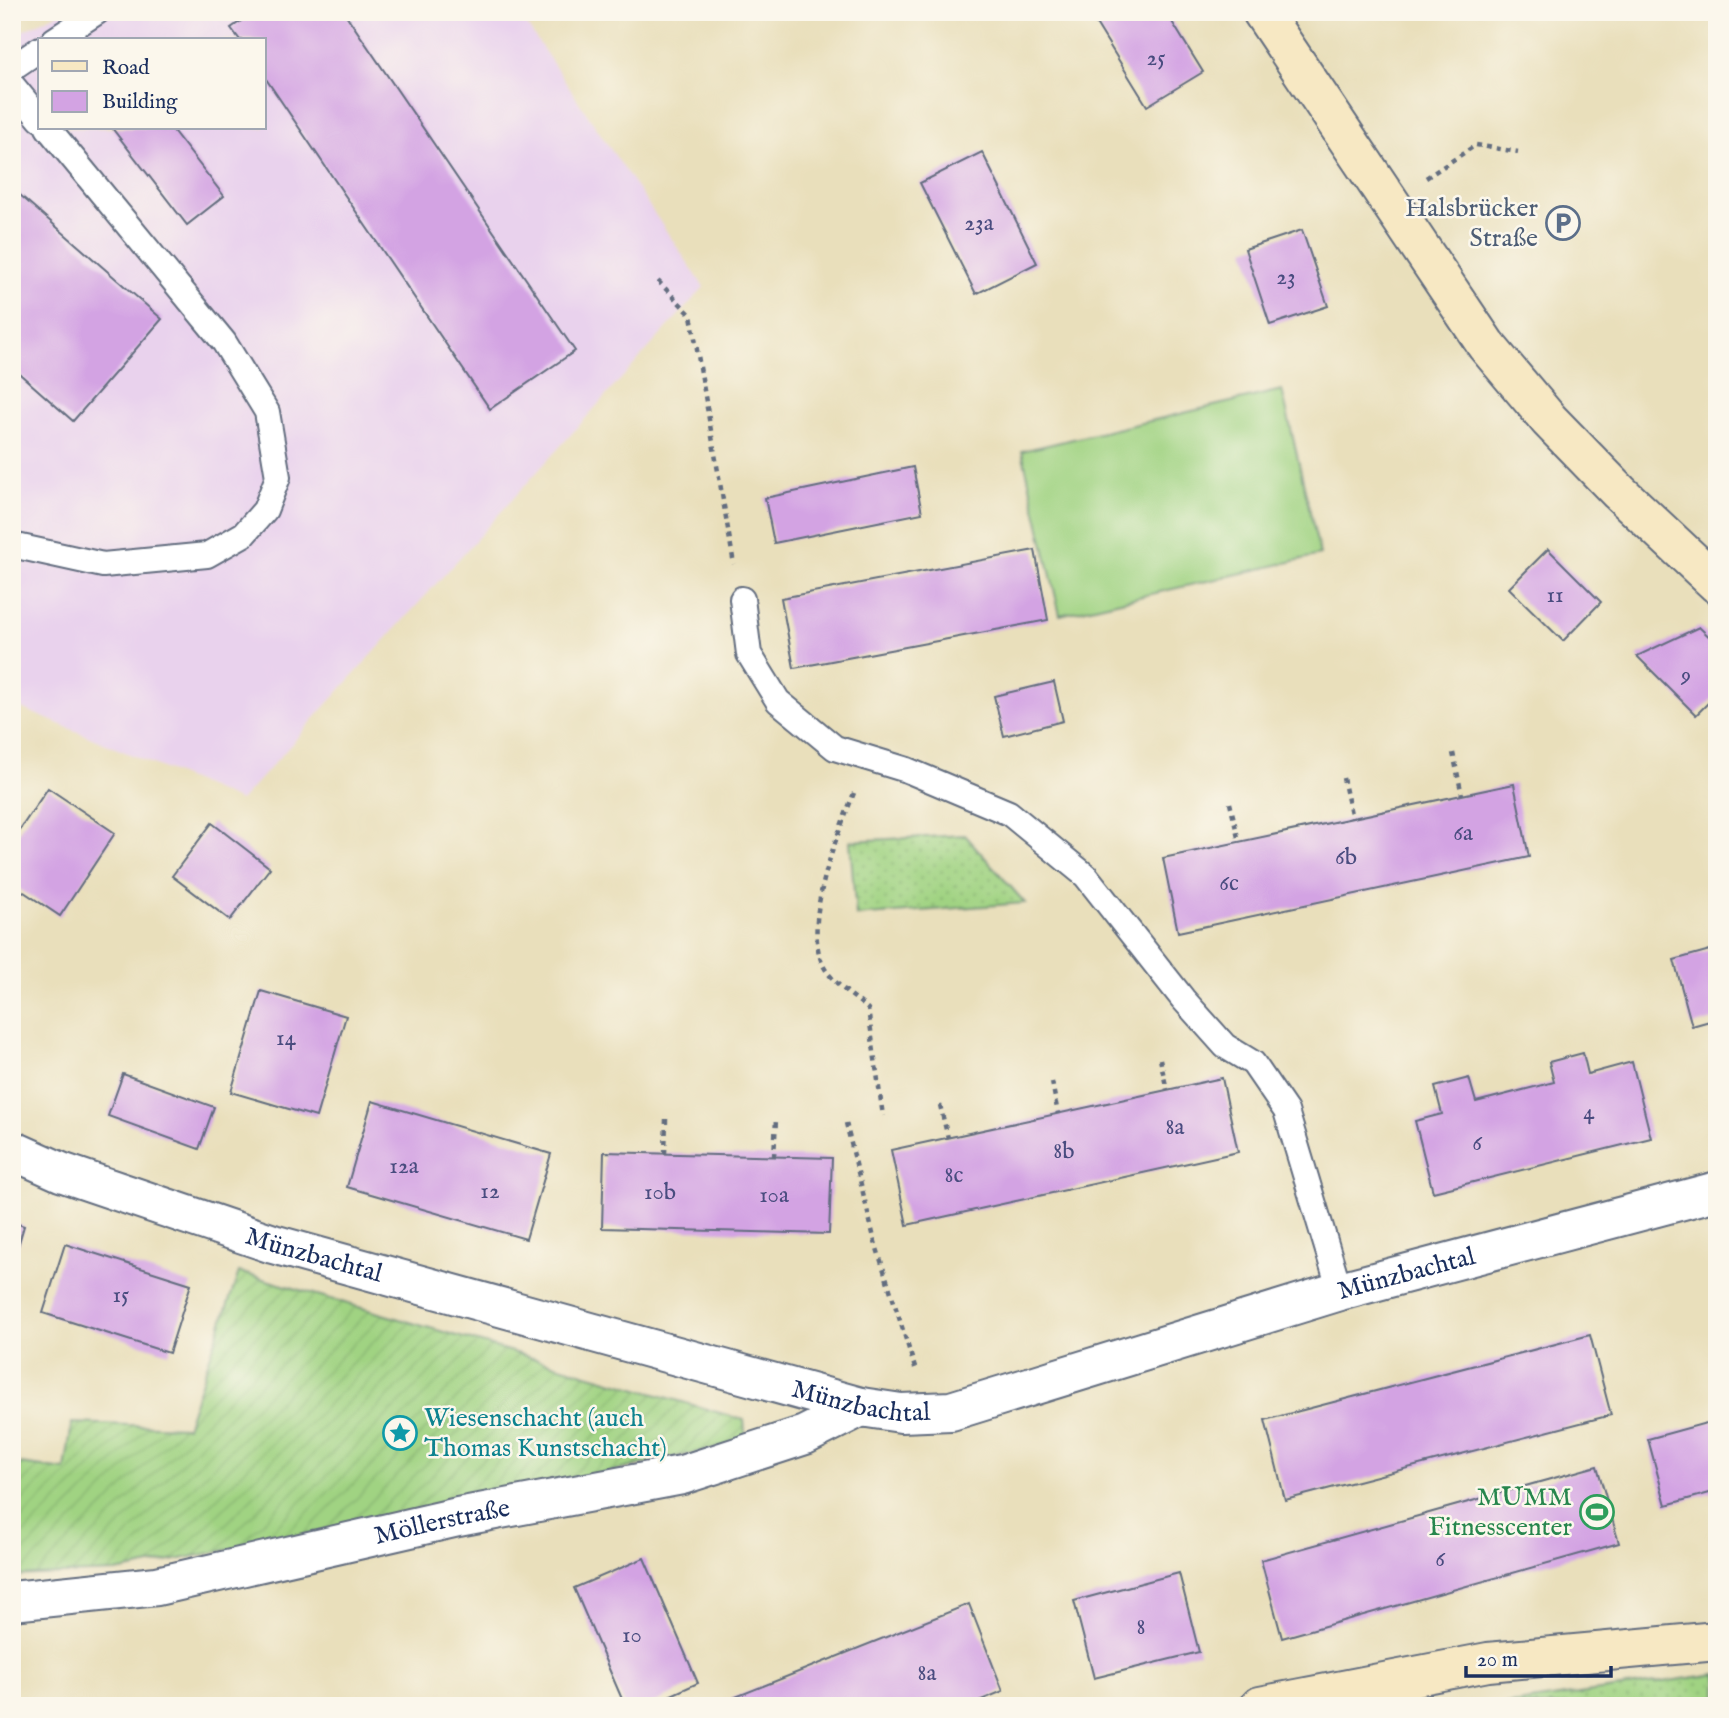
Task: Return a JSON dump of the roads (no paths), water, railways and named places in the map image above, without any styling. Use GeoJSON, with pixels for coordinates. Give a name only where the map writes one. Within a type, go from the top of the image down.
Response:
{"type":"FeatureCollection","features":[{"type":"Feature","properties":{"kind":"main road"},"geometry":{"type":"LineString","coordinates":[[1262,12],[1486,345],[1549,420],[1619,492],[1717,584]]}},
{"type":"Feature","properties":{"kind":"main road"},"geometry":{"type":"LineString","coordinates":[[1260,1706],[1488,1662],[1717,1641]]}},
{"type":"Feature","properties":{"kind":"street","name":"Münzbachtal"},"geometry":{"type":"LineString","coordinates":[[12,1150],[61,1172],[273,1244],[861,1407],[901,1413],[951,1411],[1340,1291],[1717,1191]]}},
{"type":"Feature","properties":{"kind":"street","name":"Möllerstraße"},"geometry":{"type":"LineString","coordinates":[[12,1601],[157,1586],[458,1517],[682,1475],[805,1435],[861,1407]]}},
{"type":"Feature","properties":{"kind":"lane"},"geometry":{"type":"LineString","coordinates":[[57,38],[97,12]]}},
{"type":"Feature","properties":{"kind":"lane"},"geometry":{"type":"LineString","coordinates":[[12,68],[38,50]]}},
{"type":"Feature","properties":{"kind":"lane"},"geometry":{"type":"LineString","coordinates":[[12,85],[38,117]]}},
{"type":"Feature","properties":{"kind":"lane"},"geometry":{"type":"LineString","coordinates":[[12,545],[103,565],[207,555],[244,534],[265,510],[278,477],[267,412],[223,342],[50,130]]}},
{"type":"Feature","properties":{"kind":"lane"},"geometry":{"type":"LineString","coordinates":[[742,599],[749,654],[778,701],[835,748],[907,770],[1009,813],[1086,876],[1225,1045],[1253,1063],[1286,1111],[1340,1291]]}},
{"type":"Feature","properties":{"kind":"place","name":"Halsbrücker Straße"},"geometry":{"type":"Point","coordinates":[1563,223]}},
{"type":"Feature","properties":{"kind":"place","name":"Wiesenschacht (auch Thomas Kunstschacht)"},"geometry":{"type":"Point","coordinates":[400,1433]}},
{"type":"Feature","properties":{"kind":"place","name":"MUMM Fitnesscenter"},"geometry":{"type":"Point","coordinates":[1597,1512]}}]}
